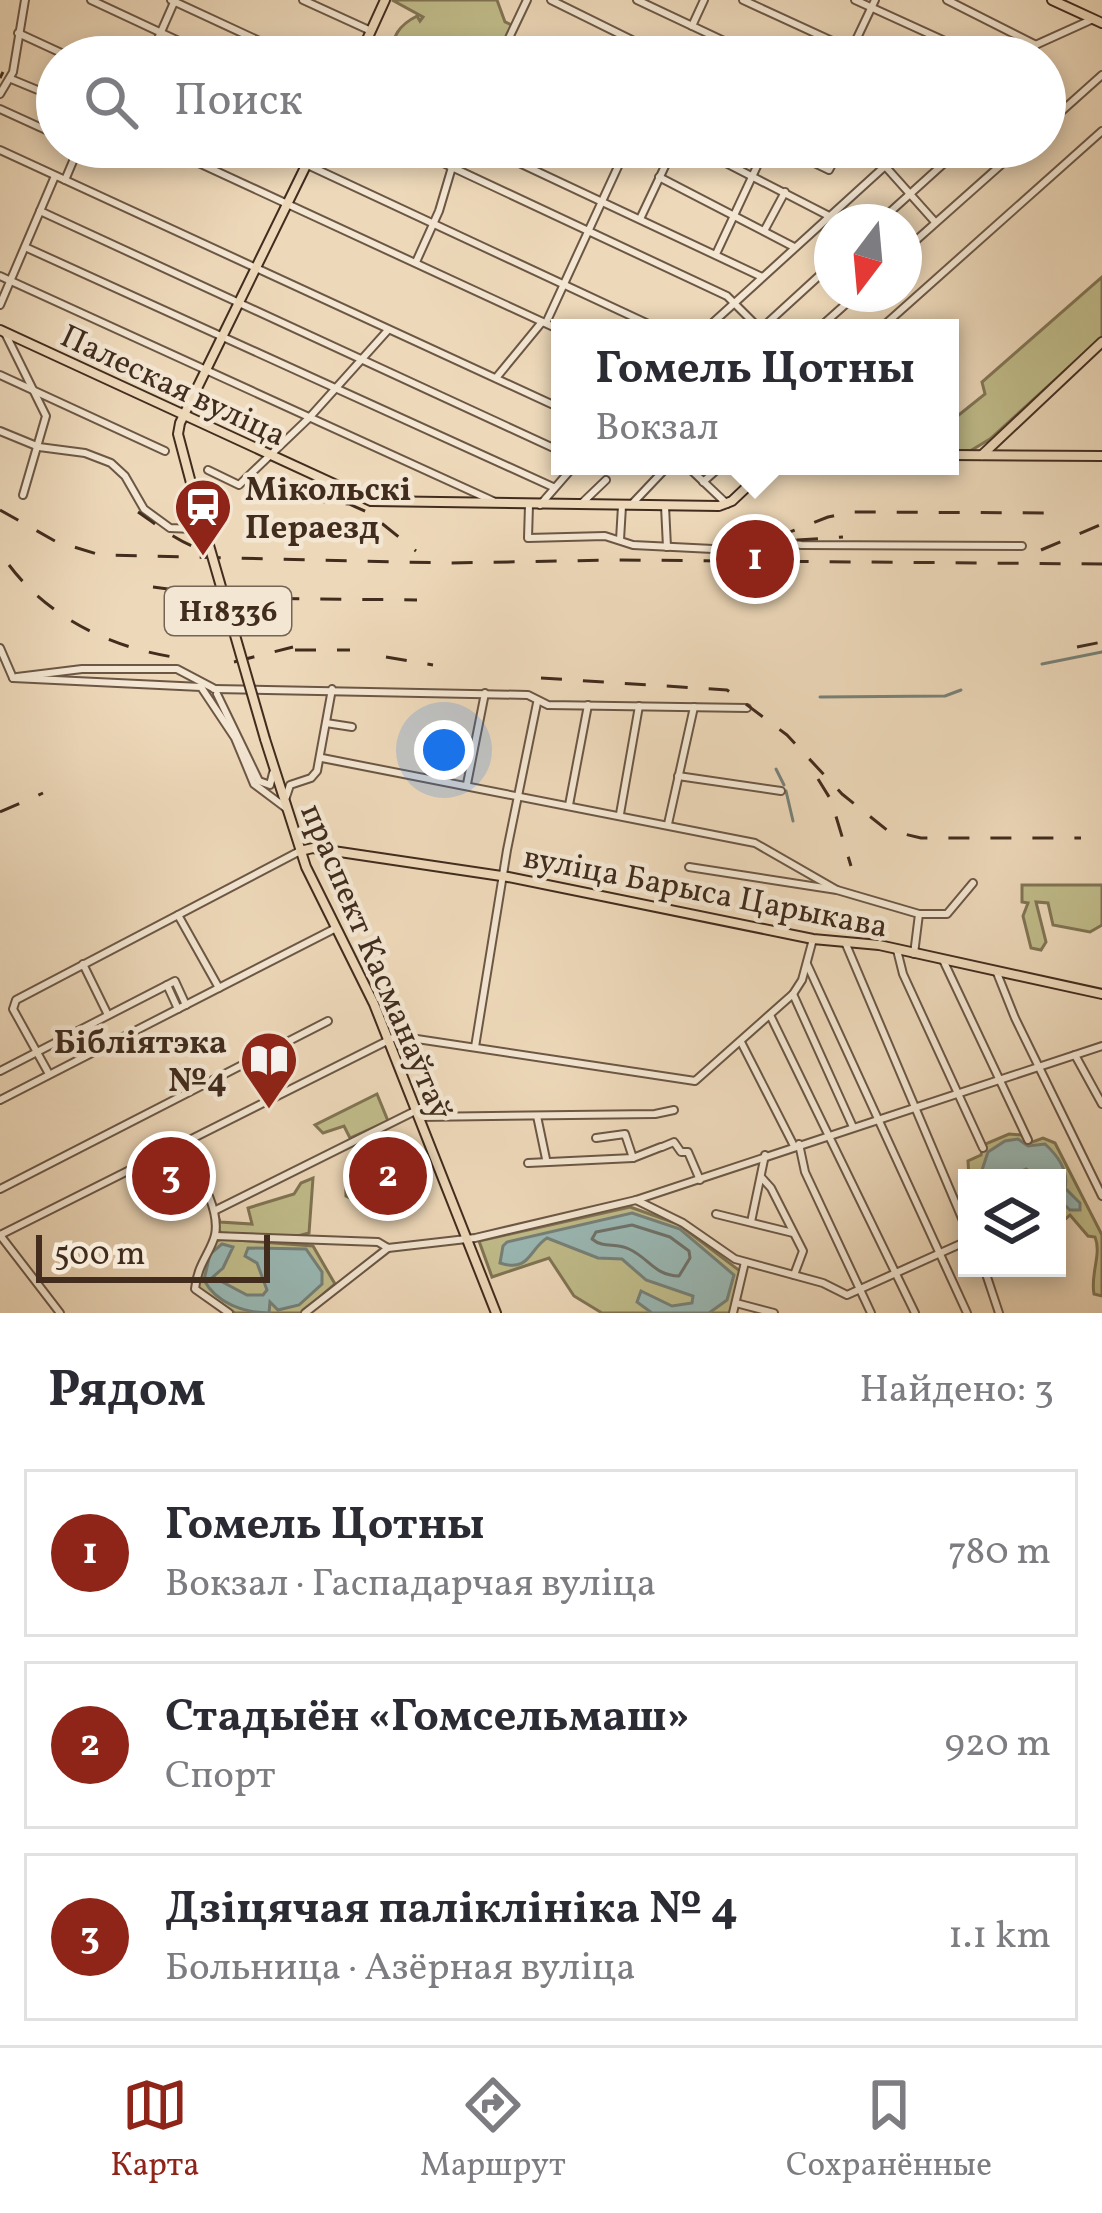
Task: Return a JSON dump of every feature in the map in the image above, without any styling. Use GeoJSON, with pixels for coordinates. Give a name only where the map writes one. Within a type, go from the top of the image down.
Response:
{"type":"FeatureCollection","features":[{"type":"Feature","properties":{"kind":"main road"},"geometry":{"type":"LineString","coordinates":[[368,36],[385,0]]}},
{"type":"Feature","properties":{"kind":"main road"},"geometry":{"type":"LineString","coordinates":[[1052,0],[1098,21]]}},
{"type":"Feature","properties":{"kind":"main road"},"geometry":{"type":"LineString","coordinates":[[178,430],[304,168]]}},
{"type":"Feature","properties":{"kind":"main road","name":"Палеская вуліца"},"geometry":{"type":"LineString","coordinates":[[2,332],[15,342],[376,502],[727,504]]}},
{"type":"Feature","properties":{"kind":"main road"},"geometry":{"type":"LineString","coordinates":[[982,455],[1102,342]]}},
{"type":"Feature","properties":{"kind":"main road"},"geometry":{"type":"LineString","coordinates":[[178,430],[198,422]]}},
{"type":"Feature","properties":{"kind":"main road","name":"праспект Касманаўтаў"},"geometry":{"type":"LineString","coordinates":[[178,430],[300,851],[387,1038],[496,1313]]}},
{"type":"Feature","properties":{"kind":"main road"},"geometry":{"type":"LineString","coordinates":[[959,455],[1102,456]]}},
{"type":"Feature","properties":{"kind":"main road"},"geometry":{"type":"LineString","coordinates":[[727,504],[759,475]]}},
{"type":"Feature","properties":{"kind":"main road","name":"вуліца Барыса Царыкава"},"geometry":{"type":"LineString","coordinates":[[300,851],[314,848],[502,877],[813,939],[897,950],[1102,994]]}},
{"type":"Feature","properties":{"kind":"street"},"geometry":{"type":"LineString","coordinates":[[0,94],[10,79],[25,0]]}},
{"type":"Feature","properties":{"kind":"street"},"geometry":{"type":"LineString","coordinates":[[91,0],[168,36]]}},
{"type":"Feature","properties":{"kind":"street"},"geometry":{"type":"LineString","coordinates":[[160,36],[173,0],[249,36]]}},
{"type":"Feature","properties":{"kind":"street"},"geometry":{"type":"LineString","coordinates":[[303,0],[370,31]]}},
{"type":"Feature","properties":{"kind":"street"},"geometry":{"type":"LineString","coordinates":[[510,36],[527,0]]}},
{"type":"Feature","properties":{"kind":"street"},"geometry":{"type":"LineString","coordinates":[[551,0],[624,36]]}},
{"type":"Feature","properties":{"kind":"street"},"geometry":{"type":"LineString","coordinates":[[638,0],[713,36]]}},
{"type":"Feature","properties":{"kind":"street"},"geometry":{"type":"LineString","coordinates":[[692,26],[704,0]]}},
{"type":"Feature","properties":{"kind":"street"},"geometry":{"type":"LineString","coordinates":[[743,0],[816,36]]}},
{"type":"Feature","properties":{"kind":"street"},"geometry":{"type":"LineString","coordinates":[[855,0],[938,36]]}},
{"type":"Feature","properties":{"kind":"street"},"geometry":{"type":"LineString","coordinates":[[947,0],[1018,36]]}},
{"type":"Feature","properties":{"kind":"street"},"geometry":{"type":"LineString","coordinates":[[858,36],[873,4]]}},
{"type":"Feature","properties":{"kind":"street"},"geometry":{"type":"LineString","coordinates":[[1059,36],[1098,21]]}},
{"type":"Feature","properties":{"kind":"street"},"geometry":{"type":"LineString","coordinates":[[18,33],[36,41]]}},
{"type":"Feature","properties":{"kind":"street"},"geometry":{"type":"LineString","coordinates":[[1066,107],[1102,75]]}},
{"type":"Feature","properties":{"kind":"street"},"geometry":{"type":"LineString","coordinates":[[10,79],[36,90]]}},
{"type":"Feature","properties":{"kind":"street"},"geometry":{"type":"LineString","coordinates":[[0,109],[36,125]]}},
{"type":"Feature","properties":{"kind":"street"},"geometry":{"type":"LineString","coordinates":[[1066,163],[1102,131]]}},
{"type":"Feature","properties":{"kind":"street"},"geometry":{"type":"LineString","coordinates":[[0,150],[36,167]]}},
{"type":"Feature","properties":{"kind":"street"},"geometry":{"type":"LineString","coordinates":[[38,168],[551,404]]}},
{"type":"Feature","properties":{"kind":"street"},"geometry":{"type":"LineString","coordinates":[[65,180],[70,168]]}},
{"type":"Feature","properties":{"kind":"street"},"geometry":{"type":"LineString","coordinates":[[209,168],[551,326]]}},
{"type":"Feature","properties":{"kind":"street"},"geometry":{"type":"LineString","coordinates":[[315,168],[638,319]]}},
{"type":"Feature","properties":{"kind":"street"},"geometry":{"type":"LineString","coordinates":[[416,262],[434,224],[450,168]]}},
{"type":"Feature","properties":{"kind":"street"},"geometry":{"type":"LineString","coordinates":[[455,168],[735,303],[751,319]]}},
{"type":"Feature","properties":{"kind":"street"},"geometry":{"type":"LineString","coordinates":[[530,168],[762,277]]}},
{"type":"Feature","properties":{"kind":"street"},"geometry":{"type":"LineString","coordinates":[[496,378],[544,322],[617,168]]}},
{"type":"Feature","properties":{"kind":"street"},"geometry":{"type":"LineString","coordinates":[[640,219],[664,168]]}},
{"type":"Feature","properties":{"kind":"street"},"geometry":{"type":"LineString","coordinates":[[737,168],[814,208]]}},
{"type":"Feature","properties":{"kind":"street"},"geometry":{"type":"LineString","coordinates":[[716,254],[757,168]]}},
{"type":"Feature","properties":{"kind":"street"},"geometry":{"type":"LineString","coordinates":[[842,204],[883,168]]}},
{"type":"Feature","properties":{"kind":"street"},"geometry":{"type":"LineString","coordinates":[[887,168],[936,223]]}},
{"type":"Feature","properties":{"kind":"street"},"geometry":{"type":"LineString","coordinates":[[899,204],[939,168]]}},
{"type":"Feature","properties":{"kind":"street"},"geometry":{"type":"LineString","coordinates":[[922,235],[998,168]]}},
{"type":"Feature","properties":{"kind":"street"},"geometry":{"type":"LineString","coordinates":[[890,319],[1060,168]]}},
{"type":"Feature","properties":{"kind":"street"},"geometry":{"type":"LineString","coordinates":[[0,304],[55,176]]}},
{"type":"Feature","properties":{"kind":"street"},"geometry":{"type":"LineString","coordinates":[[659,177],[794,248]]}},
{"type":"Feature","properties":{"kind":"street"},"geometry":{"type":"LineString","coordinates":[[764,231],[785,192]]}},
{"type":"Feature","properties":{"kind":"street"},"geometry":{"type":"LineString","coordinates":[[40,211],[551,448]]}},
{"type":"Feature","properties":{"kind":"street"},"geometry":{"type":"LineString","coordinates":[[717,319],[814,230]]}},
{"type":"Feature","properties":{"kind":"street"},"geometry":{"type":"LineString","coordinates":[[25,247],[553,488]]}},
{"type":"Feature","properties":{"kind":"street"},"geometry":{"type":"LineString","coordinates":[[0,276],[489,497],[494,505]]}},
{"type":"Feature","properties":{"kind":"street"},"geometry":{"type":"LineString","coordinates":[[770,319],[814,281]]}},
{"type":"Feature","properties":{"kind":"street"},"geometry":{"type":"LineString","coordinates":[[208,470],[239,485],[309,418],[388,330]]}},
{"type":"Feature","properties":{"kind":"street"},"geometry":{"type":"LineString","coordinates":[[15,342],[15,356],[46,416],[23,495]]}},
{"type":"Feature","properties":{"kind":"street"},"geometry":{"type":"LineString","coordinates":[[0,375],[165,452]]}},
{"type":"Feature","properties":{"kind":"street"},"geometry":{"type":"LineString","coordinates":[[0,431],[39,447],[85,453],[111,464],[125,476],[144,509],[170,528],[216,530]]}},
{"type":"Feature","properties":{"kind":"street"},"geometry":{"type":"LineString","coordinates":[[565,475],[534,505],[528,538],[604,536],[713,549],[767,536],[801,545],[1022,546]]}},
{"type":"Feature","properties":{"kind":"street"},"geometry":{"type":"LineString","coordinates":[[620,540],[626,506],[659,475]]}},
{"type":"Feature","properties":{"kind":"street"},"geometry":{"type":"LineString","coordinates":[[696,475],[727,504]]}},
{"type":"Feature","properties":{"kind":"street"},"geometry":{"type":"LineString","coordinates":[[703,482],[711,475]]}},
{"type":"Feature","properties":{"kind":"street"},"geometry":{"type":"LineString","coordinates":[[580,505],[606,481]]}},
{"type":"Feature","properties":{"kind":"street"},"geometry":{"type":"LineString","coordinates":[[665,506],[667,547]]}},
{"type":"Feature","properties":{"kind":"street"},"geometry":{"type":"LineString","coordinates":[[0,648],[13,678]]}},
{"type":"Feature","properties":{"kind":"street"},"geometry":{"type":"LineString","coordinates":[[13,678],[82,668],[177,669],[216,691],[263,785],[273,780],[273,764]]}},
{"type":"Feature","properties":{"kind":"street"},"geometry":{"type":"LineString","coordinates":[[13,678],[194,685],[216,691],[485,693],[588,705],[747,708]]}},
{"type":"Feature","properties":{"kind":"street"},"geometry":{"type":"LineString","coordinates":[[286,808],[287,789],[314,776],[322,758],[332,689]]}},
{"type":"Feature","properties":{"kind":"street"},"geometry":{"type":"LineString","coordinates":[[216,691],[254,784],[286,808]]}},
{"type":"Feature","properties":{"kind":"street"},"geometry":{"type":"LineString","coordinates":[[467,784],[485,693]]}},
{"type":"Feature","properties":{"kind":"street"},"geometry":{"type":"LineString","coordinates":[[475,1047],[502,877],[538,702]]}},
{"type":"Feature","properties":{"kind":"street"},"geometry":{"type":"LineString","coordinates":[[568,805],[588,705]]}},
{"type":"Feature","properties":{"kind":"street"},"geometry":{"type":"LineString","coordinates":[[620,814],[639,706]]}},
{"type":"Feature","properties":{"kind":"street"},"geometry":{"type":"LineString","coordinates":[[668,824],[694,707]]}},
{"type":"Feature","properties":{"kind":"street"},"geometry":{"type":"LineString","coordinates":[[326,723],[352,728]]}},
{"type":"Feature","properties":{"kind":"street"},"geometry":{"type":"LineString","coordinates":[[322,758],[755,843],[837,890]]}},
{"type":"Feature","properties":{"kind":"street"},"geometry":{"type":"LineString","coordinates":[[273,764],[284,778],[296,783]]}},
{"type":"Feature","properties":{"kind":"street"},"geometry":{"type":"LineString","coordinates":[[678,776],[781,791]]}},
{"type":"Feature","properties":{"kind":"street"},"geometry":{"type":"LineString","coordinates":[[49,1074],[13,1009],[14,1002],[300,851]]}},
{"type":"Feature","properties":{"kind":"street"},"geometry":{"type":"LineString","coordinates":[[689,868],[837,890],[919,914],[947,914],[973,884]]}},
{"type":"Feature","properties":{"kind":"street"},"geometry":{"type":"LineString","coordinates":[[914,954],[919,914]]}},
{"type":"Feature","properties":{"kind":"street"},"geometry":{"type":"LineString","coordinates":[[178,915],[219,988]]}},
{"type":"Feature","properties":{"kind":"street"},"geometry":{"type":"LineString","coordinates":[[0,1100],[336,928]]}},
{"type":"Feature","properties":{"kind":"street"},"geometry":{"type":"LineString","coordinates":[[60,1313],[0,1234],[387,1038],[411,1037],[692,1082],[793,994],[813,939]]}},
{"type":"Feature","properties":{"kind":"street"},"geometry":{"type":"LineString","coordinates":[[844,942],[958,1209]]}},
{"type":"Feature","properties":{"kind":"street"},"geometry":{"type":"LineString","coordinates":[[897,950],[903,974],[982,1148]]}},
{"type":"Feature","properties":{"kind":"street"},"geometry":{"type":"LineString","coordinates":[[944,962],[1028,1140]]}},
{"type":"Feature","properties":{"kind":"street"},"geometry":{"type":"LineString","coordinates":[[82,964],[108,1015]]}},
{"type":"Feature","properties":{"kind":"street"},"geometry":{"type":"LineString","coordinates":[[807,964],[967,1313]]}},
{"type":"Feature","properties":{"kind":"street"},"geometry":{"type":"LineString","coordinates":[[997,973],[1102,1196]]}},
{"type":"Feature","properties":{"kind":"street"},"geometry":{"type":"LineString","coordinates":[[0,1071],[171,983],[182,1007]]}},
{"type":"Feature","properties":{"kind":"street"},"geometry":{"type":"LineString","coordinates":[[793,994],[853,1126]]}},
{"type":"Feature","properties":{"kind":"street"},"geometry":{"type":"LineString","coordinates":[[770,1015],[915,1313]]}},
{"type":"Feature","properties":{"kind":"street"},"geometry":{"type":"LineString","coordinates":[[0,1189],[328,1022]]}},
{"type":"Feature","properties":{"kind":"street"},"geometry":{"type":"LineString","coordinates":[[741,1042],[796,1145],[871,1313]]}},
{"type":"Feature","properties":{"kind":"street"},"geometry":{"type":"LineString","coordinates":[[305,1313],[388,1248],[467,1239],[636,1200],[1102,1046]]}},
{"type":"Feature","properties":{"kind":"street"},"geometry":{"type":"LineString","coordinates":[[1075,1055],[1102,1104]]}},
{"type":"Feature","properties":{"kind":"street"},"geometry":{"type":"LineString","coordinates":[[214,1211],[418,1114],[536,1116],[674,1110]]}},
{"type":"Feature","properties":{"kind":"street"},"geometry":{"type":"LineString","coordinates":[[536,1116],[546,1160]]}},
{"type":"Feature","properties":{"kind":"street"},"geometry":{"type":"LineString","coordinates":[[596,1138],[625,1135],[633,1158]]}},
{"type":"Feature","properties":{"kind":"street"},"geometry":{"type":"LineString","coordinates":[[528,1163],[633,1158],[674,1142],[681,1152],[688,1152],[700,1181]]}},
{"type":"Feature","properties":{"kind":"street"},"geometry":{"type":"LineString","coordinates":[[181,1143],[214,1211],[215,1236],[202,1257],[195,1289],[229,1313]]}},
{"type":"Feature","properties":{"kind":"street"},"geometry":{"type":"LineString","coordinates":[[750,1223],[765,1155]]}},
{"type":"Feature","properties":{"kind":"street"},"geometry":{"type":"LineString","coordinates":[[762,1178],[772,1188],[803,1251],[794,1275]]}},
{"type":"Feature","properties":{"kind":"street"},"geometry":{"type":"LineString","coordinates":[[636,1200],[683,1223],[724,1254],[847,1295],[958,1245]]}},
{"type":"Feature","properties":{"kind":"street"},"geometry":{"type":"LineString","coordinates":[[716,1214],[793,1233]]}},
{"type":"Feature","properties":{"kind":"street"},"geometry":{"type":"LineString","coordinates":[[215,1236],[378,1242],[388,1248]]}},
{"type":"Feature","properties":{"kind":"street"},"geometry":{"type":"LineString","coordinates":[[734,1313],[745,1262]]}},
{"type":"Feature","properties":{"kind":"street"},"geometry":{"type":"LineString","coordinates":[[987,1277],[999,1313]]}},
{"type":"Feature","properties":{"kind":"street"},"geometry":{"type":"LineString","coordinates":[[736,1304],[774,1313]]}},
{"type":"Feature","properties":{"kind":"shaded area"},"geometry":{"type":"Polygon","coordinates":[[[392,0],[497,0],[505,22],[512,25],[507,36],[396,36],[417,16],[420,21],[423,17],[392,0]]]}},
{"type":"Feature","properties":{"kind":"shaded area"},"geometry":{"type":"Polygon","coordinates":[[[1102,277],[1102,337],[990,439],[970,451],[959,452],[959,415],[985,394],[982,382],[1102,277]]]}},
{"type":"Feature","properties":{"kind":"shaded area"},"geometry":{"type":"Polygon","coordinates":[[[1022,885],[1102,885],[1102,925],[1090,932],[1053,925],[1048,903],[1036,902],[1046,942],[1041,950],[1031,948],[1022,885]]]}},
{"type":"Feature","properties":{"kind":"shaded area"},"geometry":{"type":"Polygon","coordinates":[[[377,1094],[388,1121],[350,1138],[344,1126],[323,1133],[315,1125],[377,1094]]]}},
{"type":"Feature","properties":{"kind":"shaded area"},"geometry":{"type":"Polygon","coordinates":[[[1009,1134],[1022,1135],[1027,1144],[1043,1138],[1055,1143],[1102,1235],[1102,1296],[1094,1294],[1095,1237],[1088,1236],[1070,1215],[1066,1218],[1066,1169],[968,1169],[968,1161],[981,1155],[983,1145],[1009,1134]]]}},
{"type":"Feature","properties":{"kind":"shaded area"},"geometry":{"type":"Polygon","coordinates":[[[411,1150],[426,1162],[431,1176],[421,1196],[362,1204],[346,1196],[346,1182],[356,1165],[374,1156],[411,1150]]]}},
{"type":"Feature","properties":{"kind":"shaded area"},"geometry":{"type":"Polygon","coordinates":[[[313,1178],[309,1233],[294,1237],[221,1233],[217,1228],[217,1213],[220,1222],[252,1224],[248,1208],[294,1194],[301,1183],[313,1178]]]}},
{"type":"Feature","properties":{"kind":"shaded area"},"geometry":{"type":"Polygon","coordinates":[[[630,1207],[678,1224],[740,1271],[731,1313],[602,1313],[574,1296],[549,1258],[492,1277],[479,1241],[630,1207]]]}},
{"type":"Feature","properties":{"kind":"shaded area"},"geometry":{"type":"Polygon","coordinates":[[[216,1241],[313,1246],[335,1284],[302,1313],[235,1313],[198,1288],[216,1241]]]}},
{"type":"Feature","properties":{"kind":"water"},"geometry":{"type":"Polygon","coordinates":[[[1005,1141],[1045,1144],[1063,1169],[982,1169],[988,1152],[1005,1141]]]}},
{"type":"Feature","properties":{"kind":"water"},"geometry":{"type":"Polygon","coordinates":[[[1066,1189],[1080,1203],[1080,1210],[1070,1210],[1066,1189]]]}},
{"type":"Feature","properties":{"kind":"water"},"geometry":{"type":"Polygon","coordinates":[[[632,1213],[680,1229],[734,1275],[727,1300],[709,1313],[652,1313],[637,1302],[641,1291],[672,1306],[692,1303],[693,1296],[646,1280],[622,1259],[598,1258],[547,1238],[523,1262],[500,1263],[507,1242],[632,1213]]]}},
{"type":"Feature","properties":{"kind":"water"},"geometry":{"type":"Polygon","coordinates":[[[222,1244],[233,1247],[213,1277],[247,1295],[263,1295],[267,1290],[257,1263],[245,1256],[248,1248],[306,1249],[322,1272],[322,1284],[299,1305],[278,1310],[270,1302],[269,1313],[232,1305],[204,1280],[210,1254],[222,1244]]]}},
{"type":"Feature","properties":{"kind":"waterway"},"geometry":{"type":"LineString","coordinates":[[1042,664],[1102,652]]}},
{"type":"Feature","properties":{"kind":"waterway"},"geometry":{"type":"LineString","coordinates":[[820,697],[945,696],[961,690]]}},
{"type":"Feature","properties":{"kind":"waterway"},"geometry":{"type":"LineString","coordinates":[[776,769],[784,785]]}},
{"type":"Feature","properties":{"kind":"waterway"},"geometry":{"type":"LineString","coordinates":[[786,791],[793,821]]}},
{"type":"Feature","properties":{"kind":"railway"},"geometry":{"type":"LineString","coordinates":[[0,78],[3,72]]}},
{"type":"Feature","properties":{"kind":"railway"},"geometry":{"type":"LineString","coordinates":[[262,496],[349,504],[369,513],[416,551]]}},
{"type":"Feature","properties":{"kind":"railway"},"geometry":{"type":"LineString","coordinates":[[0,510],[55,541],[100,555],[447,563],[1102,564]]}},
{"type":"Feature","properties":{"kind":"railway"},"geometry":{"type":"LineString","coordinates":[[138,512],[180,540],[209,551]]}},
{"type":"Feature","properties":{"kind":"railway"},"geometry":{"type":"LineString","coordinates":[[736,553],[853,512],[1058,513]]}},
{"type":"Feature","properties":{"kind":"railway"},"geometry":{"type":"LineString","coordinates":[[1041,550],[1102,524]]}},
{"type":"Feature","properties":{"kind":"railway"},"geometry":{"type":"LineString","coordinates":[[797,540],[843,537]]}},
{"type":"Feature","properties":{"kind":"railway"},"geometry":{"type":"LineString","coordinates":[[9,565],[66,618],[113,641],[189,659]]}},
{"type":"Feature","properties":{"kind":"railway"},"geometry":{"type":"LineString","coordinates":[[153,587],[239,598],[417,600]]}},
{"type":"Feature","properties":{"kind":"railway"},"geometry":{"type":"LineString","coordinates":[[1077,647],[1102,642]]}},
{"type":"Feature","properties":{"kind":"railway"},"geometry":{"type":"LineString","coordinates":[[234,662],[293,647]]}},
{"type":"Feature","properties":{"kind":"railway"},"geometry":{"type":"LineString","coordinates":[[295,650],[350,650]]}},
{"type":"Feature","properties":{"kind":"railway"},"geometry":{"type":"LineString","coordinates":[[386,657],[433,665]]}},
{"type":"Feature","properties":{"kind":"railway"},"geometry":{"type":"LineString","coordinates":[[541,678],[727,690],[787,735],[842,794],[887,830],[921,838],[1081,838]]}},
{"type":"Feature","properties":{"kind":"railway"},"geometry":{"type":"LineString","coordinates":[[818,779],[831,800],[851,866]]}},
{"type":"Feature","properties":{"kind":"railway"},"geometry":{"type":"LineString","coordinates":[[0,812],[43,793]]}},
{"type":"Feature","properties":{"kind":"place","name":"Мікольскі Пераезд"},"geometry":{"type":"Point","coordinates":[203,558]}},
{"type":"Feature","properties":{"kind":"place","name":"Гомель Цотны"},"geometry":{"type":"Point","coordinates":[755,559]}},
{"type":"Feature","properties":{"kind":"place","name":"Бібліятэка №4"},"geometry":{"type":"Point","coordinates":[269,1111]}},
{"type":"Feature","properties":{"kind":"place","name":"Дзіцячая паліклініка № 4"},"geometry":{"type":"Point","coordinates":[171,1176]}},
{"type":"Feature","properties":{"kind":"place","name":"Стадыён «Гомсельмаш»"},"geometry":{"type":"Point","coordinates":[388,1176]}}]}
